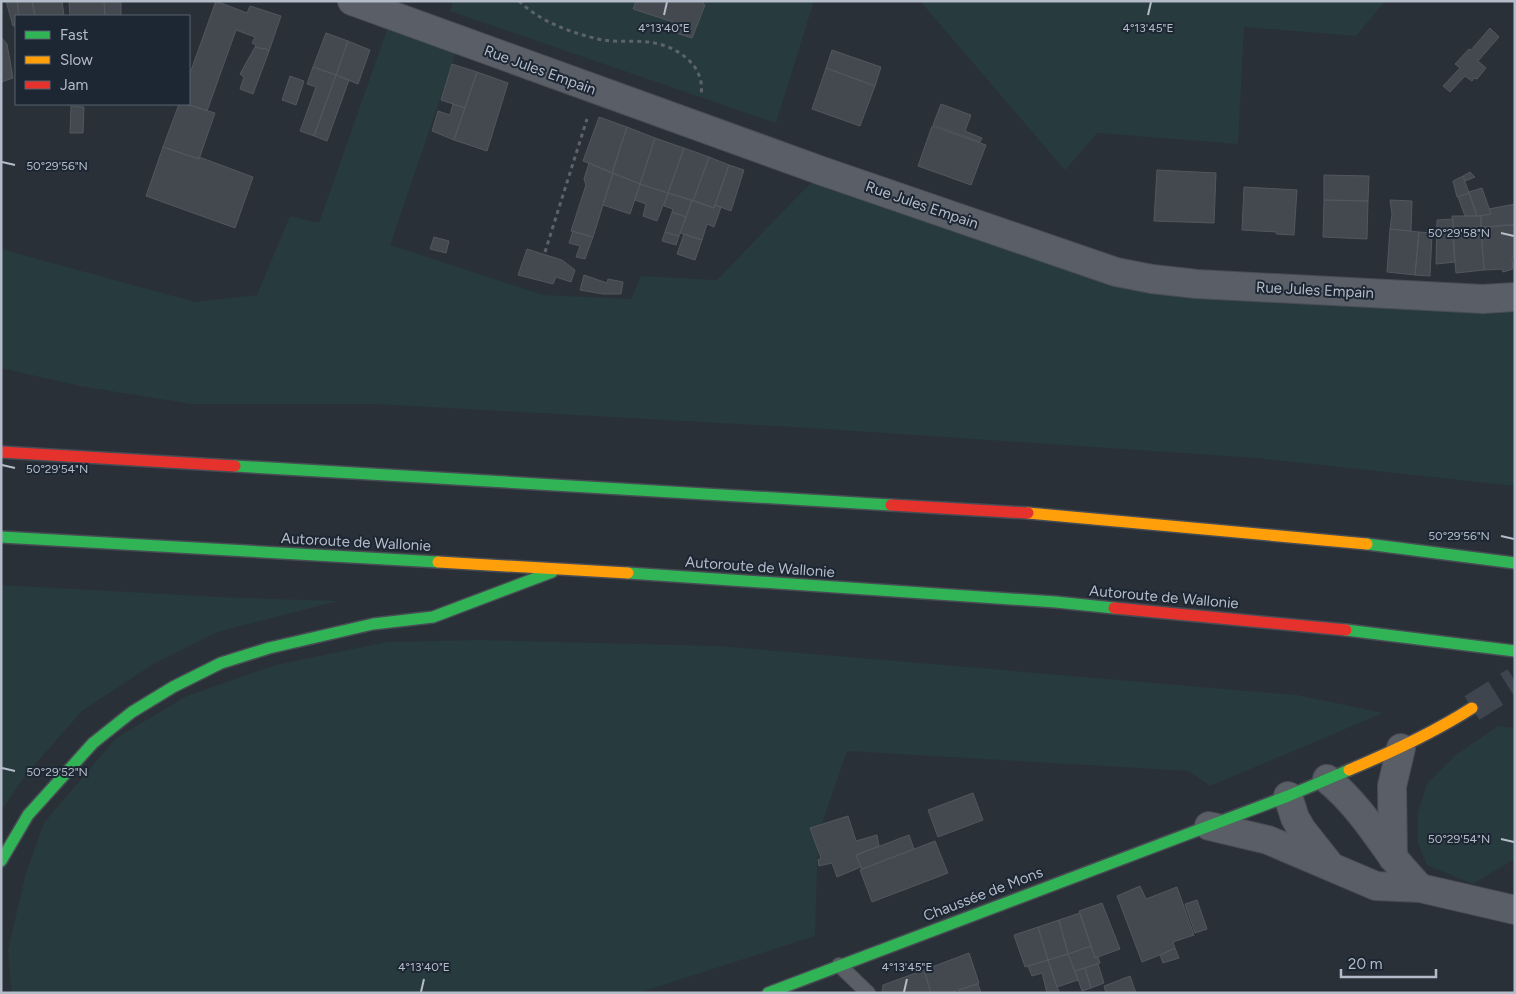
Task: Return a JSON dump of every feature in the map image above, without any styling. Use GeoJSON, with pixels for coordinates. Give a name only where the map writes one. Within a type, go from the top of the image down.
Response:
{"type":"FeatureCollection","features":[{"type":"Feature","properties":{"kind":"main road"},"geometry":{"type":"LineString","coordinates":[[1,452],[1056,515],[1378,545],[1515,563]]}},
{"type":"Feature","properties":{"kind":"main road","name":"Autoroute de Wallonie"},"geometry":{"type":"LineString","coordinates":[[1,537],[560,569],[1056,602],[1369,632],[1515,651]]}},
{"type":"Feature","properties":{"kind":"main road"},"geometry":{"type":"LineString","coordinates":[[1,862],[28,815],[93,743],[132,712],[173,687],[221,663],[269,648],[373,624],[433,617],[560,569]]}},
{"type":"Feature","properties":{"kind":"main road"},"geometry":{"type":"LineString","coordinates":[[1327,779],[1401,748],[1441,728],[1472,708]]}},
{"type":"Feature","properties":{"kind":"main road","name":"Chaussée de Mons"},"geometry":{"type":"LineString","coordinates":[[768,993],[1288,796],[1327,779]]}},
{"type":"Feature","properties":{"kind":"street","name":"Rue Jules Empain"},"geometry":{"type":"LineString","coordinates":[[352,1],[822,171],[1116,272],[1152,279],[1206,284],[1483,299],[1515,297]]}},
{"type":"Feature","properties":{"kind":"street"},"geometry":{"type":"LineString","coordinates":[[1394,858],[1392,786],[1401,748]]}},
{"type":"Feature","properties":{"kind":"street"},"geometry":{"type":"LineString","coordinates":[[1327,779],[1342,791],[1359,810],[1394,858],[1420,888]]}},
{"type":"Feature","properties":{"kind":"street"},"geometry":{"type":"LineString","coordinates":[[1288,796],[1295,818],[1302,830],[1331,867]]}},
{"type":"Feature","properties":{"kind":"street"},"geometry":{"type":"LineString","coordinates":[[1209,826],[1268,840],[1376,886],[1420,888],[1515,910]]}},
{"type":"Feature","properties":{"kind":"lane"},"geometry":{"type":"LineString","coordinates":[[840,965],[868,993]]}},
{"type":"Feature","properties":{"kind":"path"},"geometry":{"type":"LineString","coordinates":[[519,1],[543,21],[566,30],[600,40],[649,42],[668,48],[687,58],[697,70],[703,85],[694,125]]}},
{"type":"Feature","properties":{"kind":"path"},"geometry":{"type":"LineString","coordinates":[[545,252],[596,90]]}},
{"type":"Feature","properties":{"kind":"green space"},"geometry":{"type":"Polygon","coordinates":[[[453,1],[814,1],[776,123],[450,11],[453,1]]]}},
{"type":"Feature","properties":{"kind":"green space"},"geometry":{"type":"Polygon","coordinates":[[[920,1],[1385,1],[1356,36],[1244,27],[1238,144],[1097,133],[1065,170],[920,1]]]}},
{"type":"Feature","properties":{"kind":"green space"},"geometry":{"type":"Polygon","coordinates":[[[392,16],[460,41],[390,245],[543,295],[631,299],[641,276],[717,280],[822,171],[1116,272],[1515,297],[1515,486],[1256,458],[810,428],[376,404],[191,404],[80,386],[1,368],[1,249],[195,302],[257,295],[290,216],[319,223],[392,16]]]}},
{"type":"Feature","properties":{"kind":"green space"},"geometry":{"type":"Polygon","coordinates":[[[1,585],[220,597],[338,601],[217,632],[155,663],[82,711],[25,776],[1,811],[1,585]]]}},
{"type":"Feature","properties":{"kind":"green space"},"geometry":{"type":"Polygon","coordinates":[[[480,640],[719,646],[1297,695],[1383,713],[1210,786],[1189,771],[847,751],[818,835],[815,936],[638,993],[12,993],[8,950],[26,873],[44,823],[116,738],[187,696],[275,665],[388,642],[480,640]]]}},
{"type":"Feature","properties":{"kind":"green space"},"geometry":{"type":"Polygon","coordinates":[[[1498,726],[1515,728],[1515,861],[1511,861],[1473,884],[1427,865],[1418,843],[1418,812],[1427,784],[1456,755],[1498,726]]]}},
{"type":"Feature","properties":{"kind":"building"},"geometry":{"type":"Polygon","coordinates":[[[6,1],[17,1],[19,15],[15,15],[15,26],[13,26],[6,1]]]}},
{"type":"Feature","properties":{"kind":"building"},"geometry":{"type":"Polygon","coordinates":[[[17,1],[32,1],[35,15],[19,15],[17,1]]]}},
{"type":"Feature","properties":{"kind":"building"},"geometry":{"type":"Polygon","coordinates":[[[32,1],[62,1],[64,15],[35,15],[32,1]]]}},
{"type":"Feature","properties":{"kind":"building"},"geometry":{"type":"Polygon","coordinates":[[[69,1],[104,1],[105,15],[70,15],[69,1]]]}},
{"type":"Feature","properties":{"kind":"building"},"geometry":{"type":"Polygon","coordinates":[[[104,1],[121,1],[121,15],[105,15],[104,1]]]}},
{"type":"Feature","properties":{"kind":"building"},"geometry":{"type":"Polygon","coordinates":[[[216,1],[247,13],[250,6],[281,16],[269,51],[265,48],[255,47],[256,45],[252,43],[255,37],[236,30],[207,111],[189,105],[190,73],[216,1]]]}},
{"type":"Feature","properties":{"kind":"building"},"geometry":{"type":"Polygon","coordinates":[[[636,1],[704,1],[703,4],[705,5],[692,38],[670,31],[673,22],[633,9],[636,1]]]}},
{"type":"Feature","properties":{"kind":"building"},"geometry":{"type":"Polygon","coordinates":[[[1490,28],[1499,37],[1478,61],[1486,68],[1477,79],[1474,78],[1472,81],[1465,76],[1450,92],[1443,86],[1460,68],[1455,64],[1469,49],[1471,50],[1490,28]]]}},
{"type":"Feature","properties":{"kind":"building"},"geometry":{"type":"Polygon","coordinates":[[[326,33],[348,41],[336,75],[313,67],[326,33]]]}},
{"type":"Feature","properties":{"kind":"building"},"geometry":{"type":"Polygon","coordinates":[[[1,37],[7,44],[13,78],[1,82],[1,66],[3,65],[1,59],[1,37]]]}},
{"type":"Feature","properties":{"kind":"building"},"geometry":{"type":"Polygon","coordinates":[[[348,41],[370,50],[358,84],[336,75],[348,41]]]}},
{"type":"Feature","properties":{"kind":"building"},"geometry":{"type":"Polygon","coordinates":[[[255,47],[265,48],[269,51],[253,94],[240,89],[244,77],[240,74],[255,47]]]}},
{"type":"Feature","properties":{"kind":"building"},"geometry":{"type":"Polygon","coordinates":[[[832,50],[881,67],[875,86],[826,68],[832,50]]]}},
{"type":"Feature","properties":{"kind":"building"},"geometry":{"type":"Polygon","coordinates":[[[452,64],[477,72],[465,108],[441,100],[452,64]]]}},
{"type":"Feature","properties":{"kind":"building"},"geometry":{"type":"Polygon","coordinates":[[[313,67],[336,75],[314,136],[300,131],[316,87],[307,84],[313,67]]]}},
{"type":"Feature","properties":{"kind":"building"},"geometry":{"type":"Polygon","coordinates":[[[826,68],[875,86],[860,126],[812,109],[826,68]]]}},
{"type":"Feature","properties":{"kind":"building"},"geometry":{"type":"Polygon","coordinates":[[[477,72],[508,83],[487,151],[454,140],[477,72]]]}},
{"type":"Feature","properties":{"kind":"building"},"geometry":{"type":"Polygon","coordinates":[[[336,75],[349,80],[327,141],[314,136],[336,75]]]}},
{"type":"Feature","properties":{"kind":"building"},"geometry":{"type":"Polygon","coordinates":[[[290,76],[304,81],[296,105],[282,100],[290,76]]]}},
{"type":"Feature","properties":{"kind":"building"},"geometry":{"type":"Polygon","coordinates":[[[453,104],[465,108],[454,140],[432,131],[438,111],[450,115],[453,104]]]}},
{"type":"Feature","properties":{"kind":"building"},"geometry":{"type":"Polygon","coordinates":[[[941,104],[971,115],[965,131],[982,138],[980,142],[933,125],[941,104]]]}},
{"type":"Feature","properties":{"kind":"building"},"geometry":{"type":"Polygon","coordinates":[[[179,105],[189,105],[215,113],[199,159],[163,147],[179,105]]]}},
{"type":"Feature","properties":{"kind":"building"},"geometry":{"type":"Polygon","coordinates":[[[71,106],[84,107],[83,133],[70,133],[71,106]]]}},
{"type":"Feature","properties":{"kind":"building"},"geometry":{"type":"Polygon","coordinates":[[[599,117],[627,127],[612,173],[583,161],[599,117]]]}},
{"type":"Feature","properties":{"kind":"building"},"geometry":{"type":"Polygon","coordinates":[[[932,126],[986,145],[971,185],[918,166],[932,126]]]}},
{"type":"Feature","properties":{"kind":"building"},"geometry":{"type":"Polygon","coordinates":[[[627,127],[655,138],[640,184],[612,173],[627,127]]]}},
{"type":"Feature","properties":{"kind":"building"},"geometry":{"type":"Polygon","coordinates":[[[655,138],[684,148],[668,193],[640,184],[655,138]]]}},
{"type":"Feature","properties":{"kind":"building"},"geometry":{"type":"Polygon","coordinates":[[[163,147],[199,159],[199,157],[253,177],[235,228],[146,196],[163,147]]]}},
{"type":"Feature","properties":{"kind":"building"},"geometry":{"type":"Polygon","coordinates":[[[684,148],[709,157],[693,201],[668,193],[684,148]]]}},
{"type":"Feature","properties":{"kind":"building"},"geometry":{"type":"Polygon","coordinates":[[[709,157],[729,165],[714,208],[693,201],[709,157]]]}},
{"type":"Feature","properties":{"kind":"building"},"geometry":{"type":"Polygon","coordinates":[[[589,163],[613,173],[593,237],[571,231],[586,185],[584,179],[589,163]]]}},
{"type":"Feature","properties":{"kind":"building"},"geometry":{"type":"Polygon","coordinates":[[[729,165],[744,170],[731,211],[715,205],[729,165]]]}},
{"type":"Feature","properties":{"kind":"building"},"geometry":{"type":"Polygon","coordinates":[[[1157,170],[1216,173],[1214,223],[1154,221],[1157,170]]]}},
{"type":"Feature","properties":{"kind":"building"},"geometry":{"type":"Polygon","coordinates":[[[1470,172],[1475,177],[1465,181],[1463,176],[1470,172]]]}},
{"type":"Feature","properties":{"kind":"building"},"geometry":{"type":"Polygon","coordinates":[[[613,173],[640,184],[630,214],[603,205],[613,173]]]}},
{"type":"Feature","properties":{"kind":"building"},"geometry":{"type":"Polygon","coordinates":[[[1324,175],[1369,176],[1368,201],[1324,200],[1324,175]]]}},
{"type":"Feature","properties":{"kind":"building"},"geometry":{"type":"Polygon","coordinates":[[[1463,176],[1469,193],[1457,197],[1453,181],[1463,176]]]}},
{"type":"Feature","properties":{"kind":"building"},"geometry":{"type":"Polygon","coordinates":[[[640,184],[668,193],[657,221],[643,216],[646,204],[635,200],[640,184]]]}},
{"type":"Feature","properties":{"kind":"building"},"geometry":{"type":"Polygon","coordinates":[[[1244,187],[1297,190],[1294,235],[1242,230],[1244,187]]]}},
{"type":"Feature","properties":{"kind":"building"},"geometry":{"type":"Polygon","coordinates":[[[1482,188],[1491,214],[1477,216],[1469,192],[1482,188]]]}},
{"type":"Feature","properties":{"kind":"building"},"geometry":{"type":"Polygon","coordinates":[[[668,193],[692,200],[686,217],[672,212],[673,209],[664,206],[668,193]]]}},
{"type":"Feature","properties":{"kind":"building"},"geometry":{"type":"Polygon","coordinates":[[[1469,193],[1477,216],[1465,216],[1458,197],[1469,193]]]}},
{"type":"Feature","properties":{"kind":"building"},"geometry":{"type":"Polygon","coordinates":[[[692,200],[714,208],[715,205],[721,207],[714,227],[707,224],[702,240],[680,233],[692,200]]]}},
{"type":"Feature","properties":{"kind":"building"},"geometry":{"type":"Polygon","coordinates":[[[1324,200],[1368,201],[1367,239],[1323,237],[1324,200]]]}},
{"type":"Feature","properties":{"kind":"building"},"geometry":{"type":"Polygon","coordinates":[[[1390,200],[1412,201],[1411,231],[1390,229],[1392,214],[1390,200]]]}},
{"type":"Feature","properties":{"kind":"building"},"geometry":{"type":"Polygon","coordinates":[[[1515,204],[1515,225],[1481,227],[1481,216],[1491,214],[1489,209],[1515,204]]]}},
{"type":"Feature","properties":{"kind":"building"},"geometry":{"type":"Polygon","coordinates":[[[672,212],[686,217],[679,236],[665,232],[672,212]]]}},
{"type":"Feature","properties":{"kind":"building"},"geometry":{"type":"Polygon","coordinates":[[[1452,216],[1481,216],[1481,227],[1454,230],[1452,216]]]}},
{"type":"Feature","properties":{"kind":"building"},"geometry":{"type":"Polygon","coordinates":[[[1453,219],[1455,262],[1436,264],[1437,220],[1453,219]]]}},
{"type":"Feature","properties":{"kind":"building"},"geometry":{"type":"Polygon","coordinates":[[[1515,225],[1513,269],[1503,272],[1502,269],[1484,270],[1481,228],[1515,225]]]}},
{"type":"Feature","properties":{"kind":"building"},"geometry":{"type":"Polygon","coordinates":[[[1481,228],[1484,270],[1456,273],[1452,230],[1481,228]]]}},
{"type":"Feature","properties":{"kind":"building"},"geometry":{"type":"Polygon","coordinates":[[[1390,229],[1419,232],[1415,275],[1387,272],[1390,229]]]}},
{"type":"Feature","properties":{"kind":"building"},"geometry":{"type":"Polygon","coordinates":[[[573,231],[593,237],[585,259],[576,257],[580,246],[569,243],[573,231]]]}},
{"type":"Feature","properties":{"kind":"building"},"geometry":{"type":"Polygon","coordinates":[[[665,232],[679,236],[676,245],[662,241],[665,232]]]}},
{"type":"Feature","properties":{"kind":"building"},"geometry":{"type":"Polygon","coordinates":[[[1419,232],[1432,233],[1430,276],[1415,275],[1419,232]]]}},
{"type":"Feature","properties":{"kind":"building"},"geometry":{"type":"Polygon","coordinates":[[[684,234],[702,240],[695,260],[677,254],[684,234]]]}},
{"type":"Feature","properties":{"kind":"building"},"geometry":{"type":"Polygon","coordinates":[[[434,237],[449,241],[446,253],[430,249],[434,237]]]}},
{"type":"Feature","properties":{"kind":"building"},"geometry":{"type":"Polygon","coordinates":[[[527,249],[562,260],[575,270],[571,282],[556,277],[553,284],[518,275],[527,249]]]}},
{"type":"Feature","properties":{"kind":"building"},"geometry":{"type":"Polygon","coordinates":[[[584,275],[607,283],[608,279],[623,282],[621,294],[603,294],[580,290],[584,275]]]}},
{"type":"Feature","properties":{"kind":"building"},"geometry":{"type":"Polygon","coordinates":[[[973,793],[983,820],[938,837],[928,810],[973,793]]]}},
{"type":"Feature","properties":{"kind":"building"},"geometry":{"type":"Polygon","coordinates":[[[848,816],[856,841],[877,835],[879,846],[856,855],[861,867],[837,877],[832,863],[819,866],[818,860],[821,858],[810,828],[848,816]]]}},
{"type":"Feature","properties":{"kind":"building"},"geometry":{"type":"Polygon","coordinates":[[[909,835],[914,849],[862,869],[856,855],[909,835]]]}},
{"type":"Feature","properties":{"kind":"building"},"geometry":{"type":"Polygon","coordinates":[[[935,841],[948,873],[872,902],[860,870],[935,841]]]}},
{"type":"Feature","properties":{"kind":"building"},"geometry":{"type":"Polygon","coordinates":[[[1140,886],[1146,899],[1177,887],[1194,935],[1173,942],[1175,948],[1142,962],[1117,896],[1140,886]]]}},
{"type":"Feature","properties":{"kind":"building"},"geometry":{"type":"Polygon","coordinates":[[[1197,900],[1207,929],[1195,933],[1185,904],[1197,900]]]}},
{"type":"Feature","properties":{"kind":"building"},"geometry":{"type":"Polygon","coordinates":[[[1102,903],[1120,949],[1095,958],[1079,911],[1102,903]]]}},
{"type":"Feature","properties":{"kind":"building"},"geometry":{"type":"Polygon","coordinates":[[[1080,913],[1091,946],[1068,954],[1059,920],[1080,913]]]}},
{"type":"Feature","properties":{"kind":"building"},"geometry":{"type":"Polygon","coordinates":[[[1059,920],[1068,954],[1048,960],[1038,927],[1059,920]]]}},
{"type":"Feature","properties":{"kind":"building"},"geometry":{"type":"Polygon","coordinates":[[[1038,927],[1048,960],[1025,967],[1014,935],[1038,927]]]}},
{"type":"Feature","properties":{"kind":"building"},"geometry":{"type":"Polygon","coordinates":[[[1091,946],[1095,958],[1098,957],[1100,963],[1075,971],[1068,954],[1091,946]]]}},
{"type":"Feature","properties":{"kind":"building"},"geometry":{"type":"Polygon","coordinates":[[[1175,948],[1179,958],[1163,963],[1160,955],[1175,948]]]}},
{"type":"Feature","properties":{"kind":"building"},"geometry":{"type":"Polygon","coordinates":[[[969,953],[979,983],[950,993],[931,993],[924,970],[969,953]]]}},
{"type":"Feature","properties":{"kind":"building"},"geometry":{"type":"Polygon","coordinates":[[[1068,954],[1078,980],[1057,987],[1048,960],[1068,954]]]}},
{"type":"Feature","properties":{"kind":"building"},"geometry":{"type":"Polygon","coordinates":[[[1048,960],[1060,993],[1047,993],[1042,973],[1032,976],[1028,966],[1048,960]]]}},
{"type":"Feature","properties":{"kind":"building"},"geometry":{"type":"Polygon","coordinates":[[[1098,964],[1104,983],[1091,988],[1085,968],[1098,964]]]}},
{"type":"Feature","properties":{"kind":"building"},"geometry":{"type":"Polygon","coordinates":[[[1085,968],[1091,988],[1082,991],[1075,971],[1085,968]]]}},
{"type":"Feature","properties":{"kind":"building"},"geometry":{"type":"Polygon","coordinates":[[[924,970],[931,993],[882,993],[883,985],[924,970]]]}},
{"type":"Feature","properties":{"kind":"building"},"geometry":{"type":"Polygon","coordinates":[[[1130,976],[1136,993],[1106,993],[1104,986],[1130,976]]]}},
{"type":"Feature","properties":{"kind":"building"},"geometry":{"type":"Polygon","coordinates":[[[978,984],[981,993],[960,993],[959,990],[978,984]]]}},
{"type":"Feature","properties":{"kind":"tunnel"},"geometry":{"type":"LineString","coordinates":[[1472,708],[1515,681]]}},
{"type":"Feature","properties":{"kind":"traffic: fast"},"geometry":{"type":"LineString","coordinates":[[235,466],[891,505]]}},
{"type":"Feature","properties":{"kind":"traffic: fast"},"geometry":{"type":"LineString","coordinates":[[1,537],[438,562]]}},
{"type":"Feature","properties":{"kind":"traffic: fast"},"geometry":{"type":"LineString","coordinates":[[1367,544],[1515,563]]}},
{"type":"Feature","properties":{"kind":"traffic: fast"},"geometry":{"type":"LineString","coordinates":[[1,861],[28,815],[93,743],[132,712],[173,687],[221,663],[269,648],[373,624],[433,617],[552,572]]}},
{"type":"Feature","properties":{"kind":"traffic: fast"},"geometry":{"type":"LineString","coordinates":[[628,573],[1056,602],[1114,608]]}},
{"type":"Feature","properties":{"kind":"traffic: fast"},"geometry":{"type":"LineString","coordinates":[[1346,630],[1515,651]]}},
{"type":"Feature","properties":{"kind":"traffic: fast"},"geometry":{"type":"LineString","coordinates":[[768,993],[1288,796],[1349,770]]}},
{"type":"Feature","properties":{"kind":"traffic: slow"},"geometry":{"type":"LineString","coordinates":[[1028,513],[1367,544]]}},
{"type":"Feature","properties":{"kind":"traffic: slow"},"geometry":{"type":"LineString","coordinates":[[438,562],[628,573]]}},
{"type":"Feature","properties":{"kind":"traffic: slow"},"geometry":{"type":"LineString","coordinates":[[1349,770],[1412,742],[1472,708]]}},
{"type":"Feature","properties":{"kind":"traffic: jam"},"geometry":{"type":"LineString","coordinates":[[1,452],[235,466]]}},
{"type":"Feature","properties":{"kind":"traffic: jam"},"geometry":{"type":"LineString","coordinates":[[891,505],[1028,513]]}},
{"type":"Feature","properties":{"kind":"traffic: jam"},"geometry":{"type":"LineString","coordinates":[[1114,608],[1346,630]]}}]}
